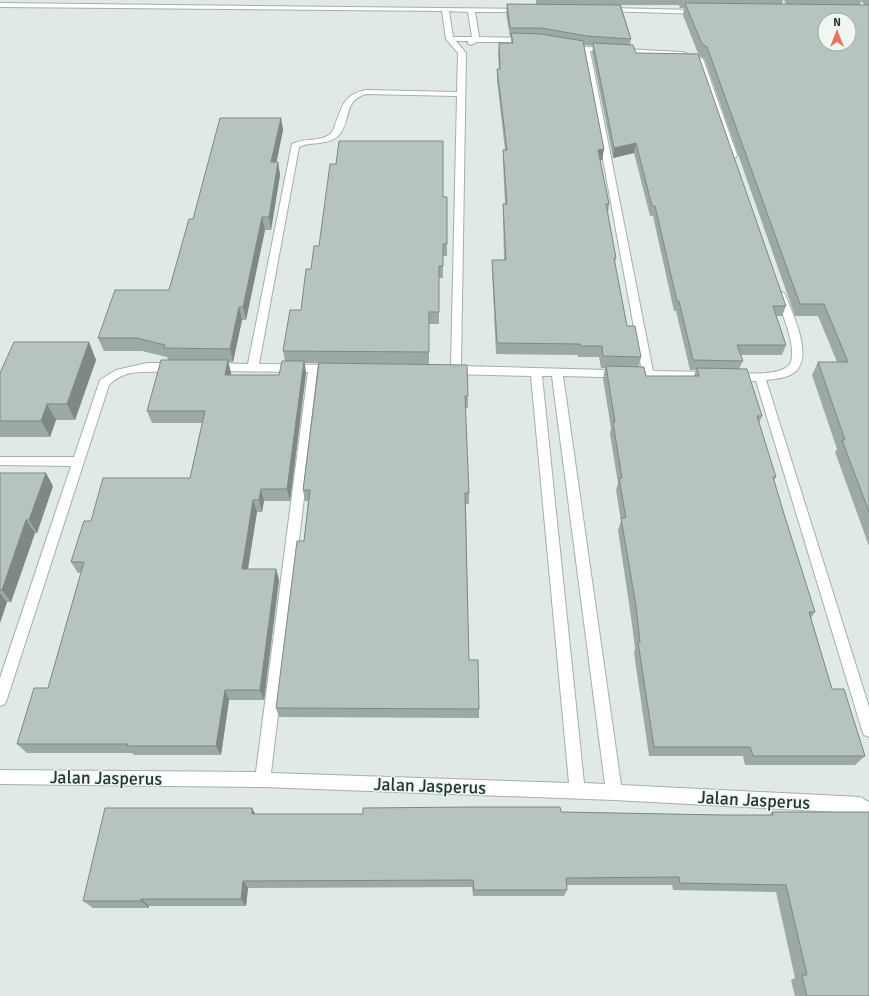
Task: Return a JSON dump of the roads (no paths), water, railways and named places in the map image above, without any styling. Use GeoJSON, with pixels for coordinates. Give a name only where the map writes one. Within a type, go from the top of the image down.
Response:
{"type":"FeatureCollection","features":[{"type":"Feature","properties":{"kind":"street"},"geometry":{"type":"LineString","coordinates":[[0,6],[120,3],[445,10],[529,10]]}},
{"type":"Feature","properties":{"kind":"street"},"geometry":{"type":"LineString","coordinates":[[598,10],[682,9],[707,12]]}},
{"type":"Feature","properties":{"kind":"street"},"geometry":{"type":"LineString","coordinates":[[445,10],[450,39],[462,53],[456,370]]}},
{"type":"Feature","properties":{"kind":"street"},"geometry":{"type":"LineString","coordinates":[[471,10],[476,39]]}},
{"type":"Feature","properties":{"kind":"street"},"geometry":{"type":"LineString","coordinates":[[450,39],[533,41]]}},
{"type":"Feature","properties":{"kind":"street"},"geometry":{"type":"LineString","coordinates":[[462,53],[476,39]]}},
{"type":"Feature","properties":{"kind":"street"},"geometry":{"type":"LineString","coordinates":[[559,44],[586,49],[672,53],[689,56],[700,61],[735,161]]}},
{"type":"Feature","properties":{"kind":"street"},"geometry":{"type":"LineString","coordinates":[[586,49],[648,374]]}},
{"type":"Feature","properties":{"kind":"street"},"geometry":{"type":"LineString","coordinates":[[253,367],[295,146],[303,143],[325,141],[333,136],[336,133],[349,100],[354,94],[366,92],[461,94]]}},
{"type":"Feature","properties":{"kind":"street"},"geometry":{"type":"LineString","coordinates":[[440,370],[760,377],[776,376],[791,371],[800,358],[799,347],[778,288]]}},
{"type":"Feature","properties":{"kind":"street"},"geometry":{"type":"LineString","coordinates":[[0,699],[104,383],[120,372],[142,367],[190,367]]}},
{"type":"Feature","properties":{"kind":"street"},"geometry":{"type":"LineString","coordinates":[[205,367],[345,369]]}},
{"type":"Feature","properties":{"kind":"street"},"geometry":{"type":"LineString","coordinates":[[263,780],[314,368]]}},
{"type":"Feature","properties":{"kind":"street"},"geometry":{"type":"LineString","coordinates":[[536,371],[577,791]]}},
{"type":"Feature","properties":{"kind":"street"},"geometry":{"type":"LineString","coordinates":[[557,372],[614,792]]}},
{"type":"Feature","properties":{"kind":"street"},"geometry":{"type":"LineString","coordinates":[[760,377],[869,730]]}},
{"type":"Feature","properties":{"kind":"street"},"geometry":{"type":"LineString","coordinates":[[0,461],[78,462]]}},
{"type":"Feature","properties":{"kind":"street","name":"Jalan Jasperus"},"geometry":{"type":"LineString","coordinates":[[0,777],[263,780],[614,792],[866,805]]}}]}
